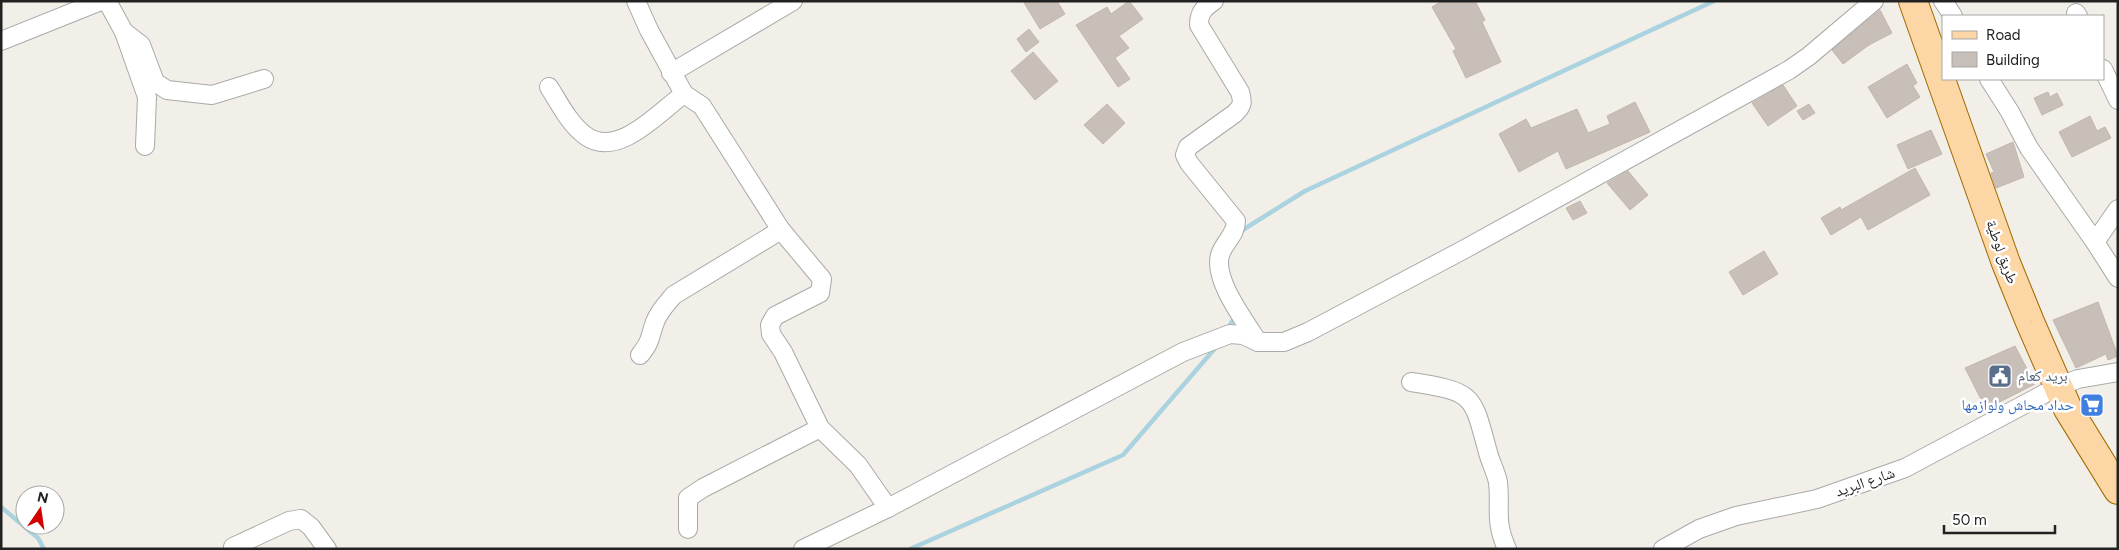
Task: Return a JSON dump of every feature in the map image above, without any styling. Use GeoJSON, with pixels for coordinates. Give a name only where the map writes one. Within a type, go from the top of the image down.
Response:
{"type":"FeatureCollection","features":[{"type":"Feature","properties":{"kind":"main road","name":"طريق لوطية"},"geometry":{"type":"LineString","coordinates":[[1913,1],[2006,263],[2057,387],[2118,490]]}},
{"type":"Feature","properties":{"kind":"street"},"geometry":{"type":"LineString","coordinates":[[1,41],[101,1]]}},
{"type":"Feature","properties":{"kind":"street"},"geometry":{"type":"LineString","coordinates":[[107,1],[124,32],[147,97],[144,146]]}},
{"type":"Feature","properties":{"kind":"street"},"geometry":{"type":"LineString","coordinates":[[636,1],[671,73],[684,94],[702,106],[781,230],[822,279],[820,293],[775,316],[770,325],[772,334],[783,352],[820,428],[858,465],[888,508]]}},
{"type":"Feature","properties":{"kind":"street"},"geometry":{"type":"LineString","coordinates":[[671,73],[794,1]]}},
{"type":"Feature","properties":{"kind":"street"},"geometry":{"type":"LineString","coordinates":[[1214,1],[1203,9],[1199,17],[1199,25],[1240,92],[1243,101],[1241,108],[1234,114],[1188,147],[1185,155],[1189,163],[1236,221],[1236,229],[1220,256],[1219,272],[1223,284],[1258,342]]}},
{"type":"Feature","properties":{"kind":"street"},"geometry":{"type":"LineString","coordinates":[[803,549],[888,508],[1183,352],[1230,334],[1243,335],[1258,342],[1284,342],[1308,332],[1731,102],[1809,56],[1874,1]]}},
{"type":"Feature","properties":{"kind":"street"},"geometry":{"type":"LineString","coordinates":[[1943,1],[1953,15]]}},
{"type":"Feature","properties":{"kind":"street"},"geometry":{"type":"LineString","coordinates":[[124,32],[141,46],[155,82],[167,90],[212,96],[264,78]]}},
{"type":"Feature","properties":{"kind":"street"},"geometry":{"type":"LineString","coordinates":[[2104,70],[2118,100]]}},
{"type":"Feature","properties":{"kind":"street"},"geometry":{"type":"LineString","coordinates":[[1990,80],[2010,112],[2029,148],[2118,278]]}},
{"type":"Feature","properties":{"kind":"street"},"geometry":{"type":"LineString","coordinates":[[549,88],[564,112],[586,136],[604,144],[618,141],[640,128],[684,94]]}},
{"type":"Feature","properties":{"kind":"street"},"geometry":{"type":"LineString","coordinates":[[2095,242],[2118,209]]}},
{"type":"Feature","properties":{"kind":"street"},"geometry":{"type":"LineString","coordinates":[[640,355],[651,341],[655,322],[661,309],[674,295],[781,230]]}},
{"type":"Feature","properties":{"kind":"street","name":"شارع البريد"},"geometry":{"type":"LineString","coordinates":[[1663,549],[1699,529],[1736,516],[1817,499],[1905,468],[2057,387],[2078,379],[2118,372]]}},
{"type":"Feature","properties":{"kind":"street"},"geometry":{"type":"LineString","coordinates":[[1411,382],[1451,388],[1465,396],[1476,409],[1498,481],[1498,526],[1506,549]]}},
{"type":"Feature","properties":{"kind":"street"},"geometry":{"type":"LineString","coordinates":[[688,529],[688,498],[703,488],[820,428]]}},
{"type":"Feature","properties":{"kind":"street"},"geometry":{"type":"LineString","coordinates":[[233,547],[288,521],[301,518],[311,527],[326,549]]}},
{"type":"Feature","properties":{"kind":"building"},"geometry":{"type":"Polygon","coordinates":[[[1023,1],[1057,1],[1065,14],[1040,29],[1023,1]]]}},
{"type":"Feature","properties":{"kind":"building"},"geometry":{"type":"Polygon","coordinates":[[[1129,1],[1143,19],[1119,36],[1129,48],[1115,58],[1130,79],[1118,87],[1076,25],[1107,7],[1111,14],[1129,1]]]}},
{"type":"Feature","properties":{"kind":"building"},"geometry":{"type":"Polygon","coordinates":[[[1442,1],[1475,1],[1485,20],[1482,22],[1501,62],[1466,78],[1453,51],[1456,49],[1432,7],[1442,1]]]}},
{"type":"Feature","properties":{"kind":"building"},"geometry":{"type":"Polygon","coordinates":[[[1880,10],[1892,33],[1869,45],[1843,64],[1832,50],[1880,10]]]}},
{"type":"Feature","properties":{"kind":"building"},"geometry":{"type":"Polygon","coordinates":[[[1029,29],[1039,42],[1026,52],[1017,39],[1029,29]]]}},
{"type":"Feature","properties":{"kind":"building"},"geometry":{"type":"Polygon","coordinates":[[[1033,52],[1058,81],[1035,100],[1011,71],[1033,52]]]}},
{"type":"Feature","properties":{"kind":"building"},"geometry":{"type":"Polygon","coordinates":[[[1907,64],[1917,83],[1913,86],[1920,97],[1887,118],[1868,87],[1907,64]]]}},
{"type":"Feature","properties":{"kind":"building"},"geometry":{"type":"Polygon","coordinates":[[[1783,85],[1797,106],[1768,126],[1752,103],[1783,85]]]}},
{"type":"Feature","properties":{"kind":"building"},"geometry":{"type":"Polygon","coordinates":[[[2048,92],[2050,97],[2057,93],[2063,105],[2042,115],[2034,98],[2048,92]]]}},
{"type":"Feature","properties":{"kind":"building"},"geometry":{"type":"Polygon","coordinates":[[[1635,102],[1650,132],[1566,169],[1558,151],[1519,172],[1499,134],[1526,119],[1531,128],[1577,109],[1588,133],[1610,124],[1607,116],[1635,102]]]}},
{"type":"Feature","properties":{"kind":"building"},"geometry":{"type":"Polygon","coordinates":[[[1107,104],[1125,123],[1103,144],[1084,125],[1107,104]]]}},
{"type":"Feature","properties":{"kind":"building"},"geometry":{"type":"Polygon","coordinates":[[[1809,104],[1815,113],[1803,120],[1797,111],[1809,104]]]}},
{"type":"Feature","properties":{"kind":"building"},"geometry":{"type":"Polygon","coordinates":[[[2090,116],[2097,131],[2105,127],[2111,138],[2072,157],[2059,132],[2090,116]]]}},
{"type":"Feature","properties":{"kind":"building"},"geometry":{"type":"Polygon","coordinates":[[[1931,130],[1942,154],[1908,169],[1897,145],[1931,130]]]}},
{"type":"Feature","properties":{"kind":"building"},"geometry":{"type":"Polygon","coordinates":[[[2013,142],[2024,177],[1996,188],[1991,173],[1994,172],[1986,154],[2013,142]]]}},
{"type":"Feature","properties":{"kind":"building"},"geometry":{"type":"Polygon","coordinates":[[[1915,168],[1930,195],[1868,230],[1861,217],[1831,235],[1821,218],[1840,207],[1841,210],[1915,168]]]}},
{"type":"Feature","properties":{"kind":"building"},"geometry":{"type":"Polygon","coordinates":[[[1628,171],[1648,195],[1630,210],[1607,183],[1628,171]]]}},
{"type":"Feature","properties":{"kind":"building"},"geometry":{"type":"Polygon","coordinates":[[[1580,201],[1587,213],[1573,220],[1566,208],[1580,201]]]}},
{"type":"Feature","properties":{"kind":"building"},"geometry":{"type":"Polygon","coordinates":[[[1764,251],[1778,274],[1743,295],[1729,272],[1764,251]]]}},
{"type":"Feature","properties":{"kind":"building"},"geometry":{"type":"Polygon","coordinates":[[[2098,302],[2118,356],[2108,360],[2106,354],[2076,368],[2053,320],[2098,302]]]}},
{"type":"Feature","properties":{"kind":"building","name":"بريد كعام"},"geometry":{"type":"Polygon","coordinates":[[[2015,346],[2035,384],[1986,409],[1965,368],[2015,346]]]}},
{"type":"Feature","properties":{"kind":"waterway"},"geometry":{"type":"LineString","coordinates":[[1238,233],[1305,191],[1714,1]]}},
{"type":"Feature","properties":{"kind":"waterway"},"geometry":{"type":"LineString","coordinates":[[1228,329],[1236,314]]}},
{"type":"Feature","properties":{"kind":"waterway"},"geometry":{"type":"LineString","coordinates":[[910,549],[1123,455],[1217,346]]}},
{"type":"Feature","properties":{"kind":"waterway"},"geometry":{"type":"LineString","coordinates":[[1,507],[38,538],[44,549]]}},
{"type":"Feature","properties":{"kind":"place","name":"بريد كعام"},"geometry":{"type":"Point","coordinates":[2000,376]}},
{"type":"Feature","properties":{"kind":"place","name":"حداد محاش ولوازمها"},"geometry":{"type":"Point","coordinates":[2092,405]}}]}
